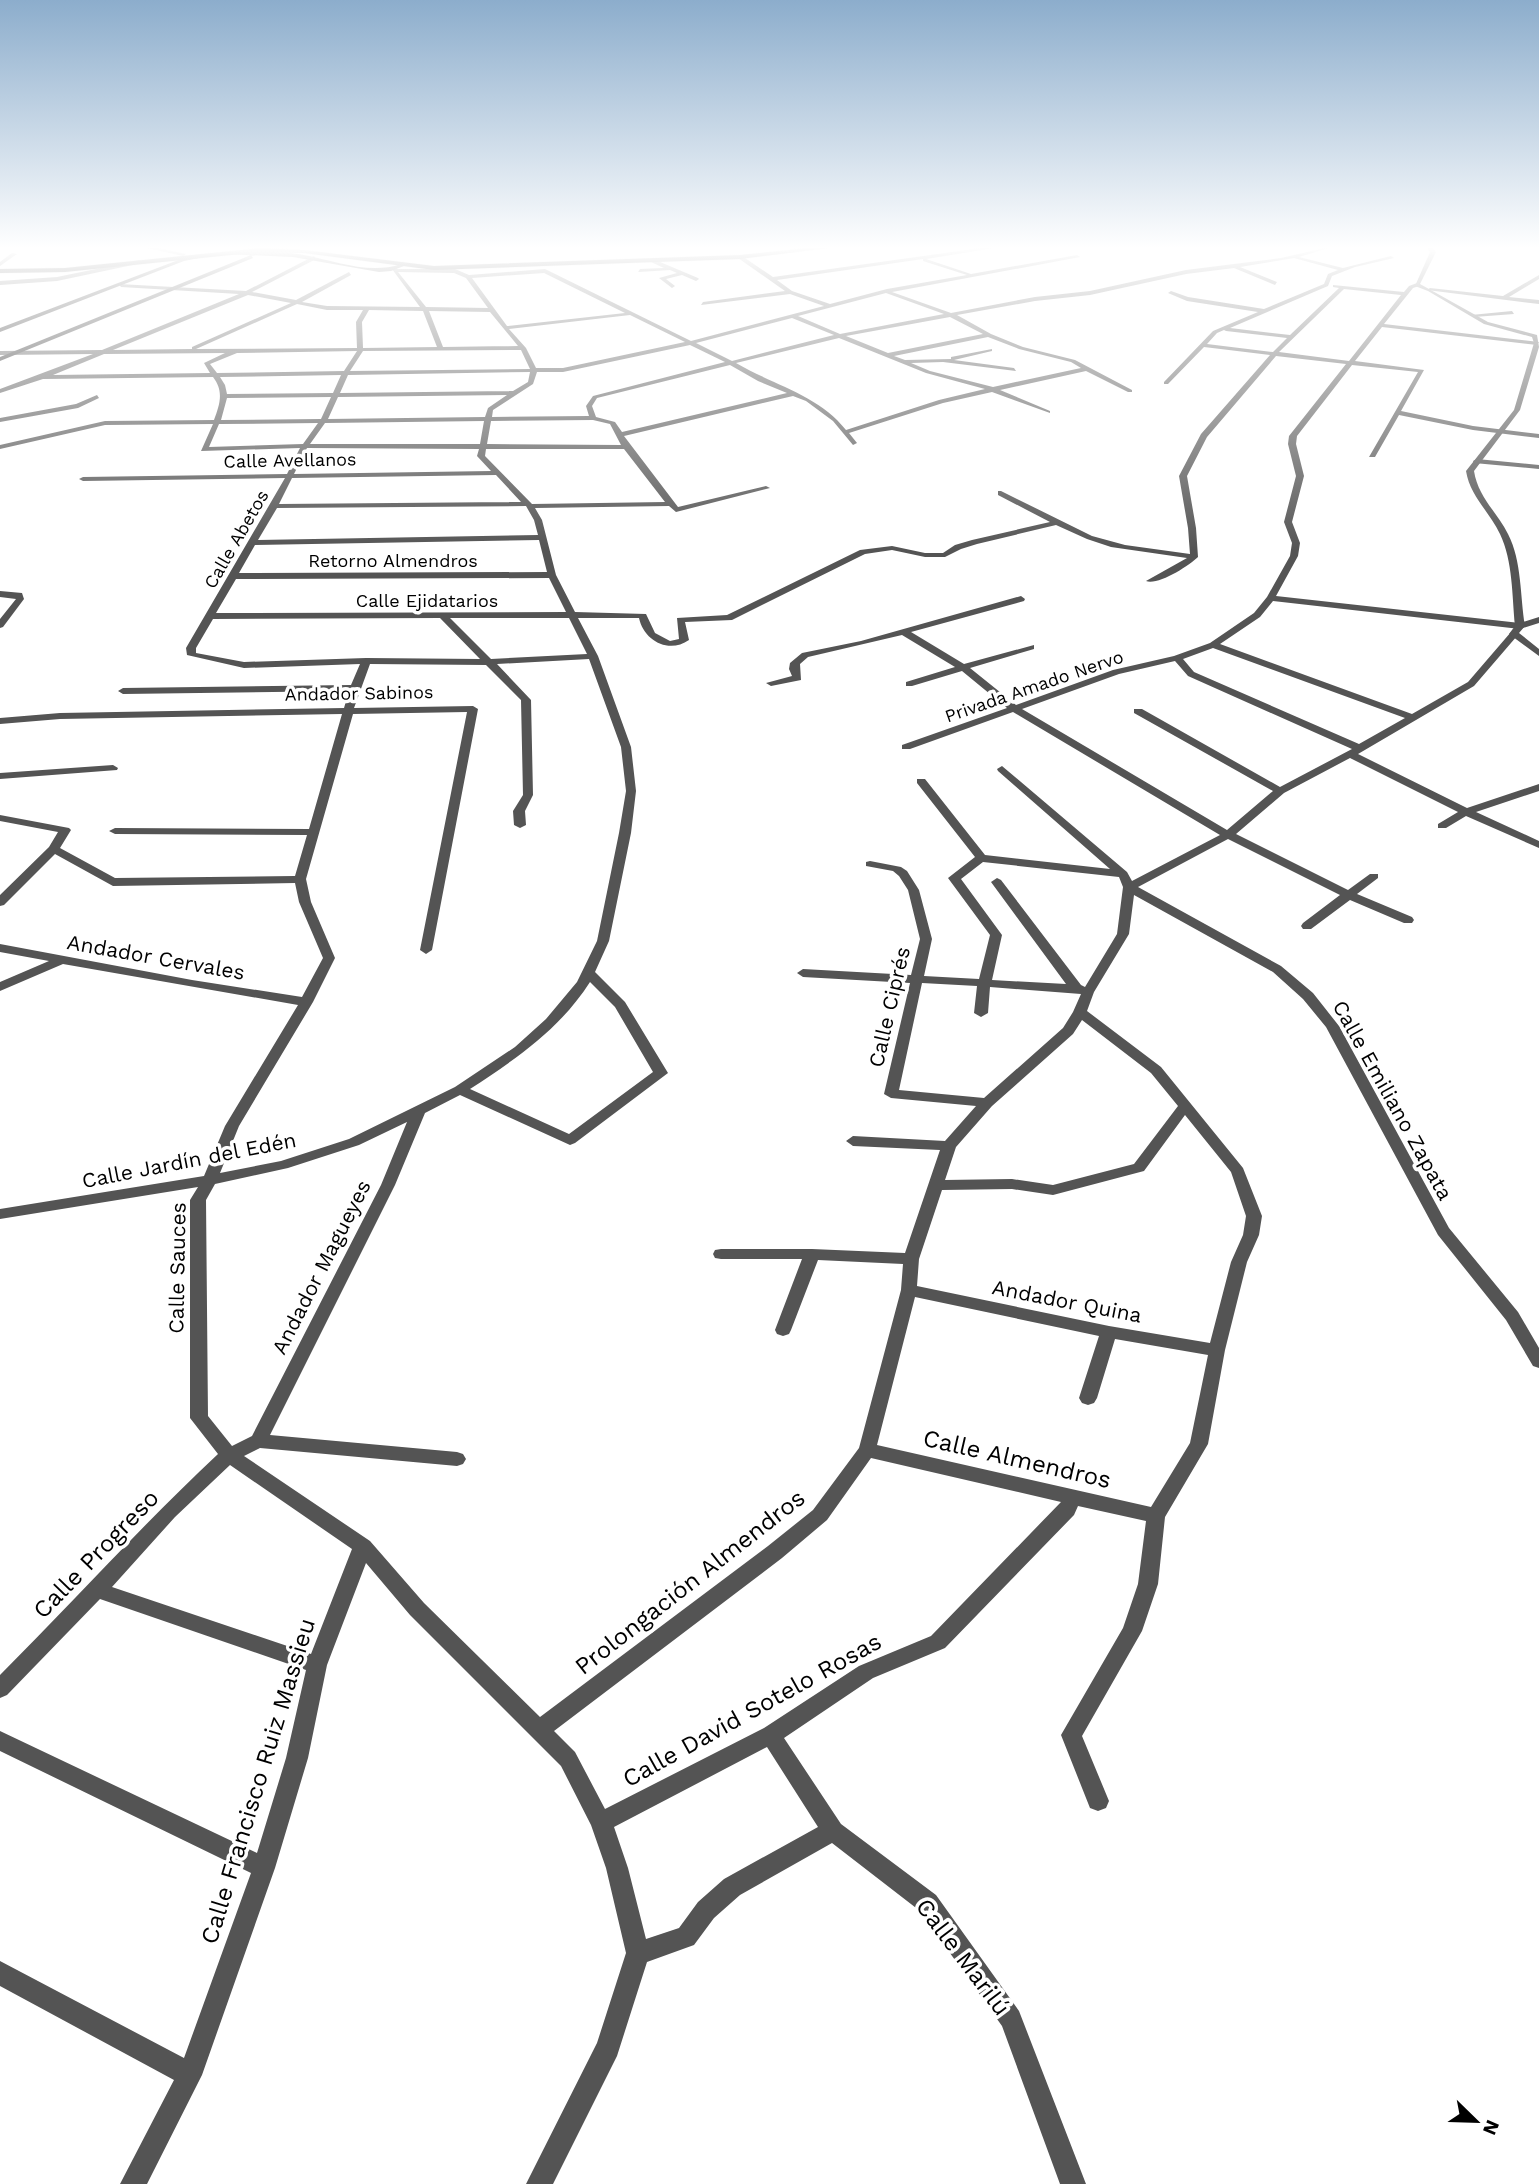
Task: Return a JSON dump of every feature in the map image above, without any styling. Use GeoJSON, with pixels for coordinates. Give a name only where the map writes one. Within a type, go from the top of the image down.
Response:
{"type":"FeatureCollection","features":[{"type":"Feature","properties":{"kind":"main road"},"geometry":{"type":"LineString","coordinates":[[0,359],[32,347]]}},
{"type":"Feature","properties":{"kind":"street"},"geometry":{"type":"LineString","coordinates":[[0,391],[115,347]]}},
{"type":"Feature","properties":{"kind":"street"},"geometry":{"type":"LineString","coordinates":[[186,351],[195,347]]}},
{"type":"Feature","properties":{"kind":"street","name":"Calle Abetos"},"geometry":{"type":"LineString","coordinates":[[360,347],[323,421],[305,446],[274,506],[191,648],[192,655],[244,665],[366,661]]}},
{"type":"Feature","properties":{"kind":"street"},"geometry":{"type":"LineString","coordinates":[[42,377],[534,371],[590,366],[674,347]]}},
{"type":"Feature","properties":{"kind":"street"},"geometry":{"type":"LineString","coordinates":[[699,347],[818,407],[846,432],[853,443]]}},
{"type":"Feature","properties":{"kind":"street"},"geometry":{"type":"LineString","coordinates":[[593,418],[589,406],[595,397],[792,347]]}},
{"type":"Feature","properties":{"kind":"street"},"geometry":{"type":"LineString","coordinates":[[869,347],[937,374],[992,389],[1048,412]]}},
{"type":"Feature","properties":{"kind":"street"},"geometry":{"type":"LineString","coordinates":[[888,355],[929,347]]}},
{"type":"Feature","properties":{"kind":"street"},"geometry":{"type":"LineString","coordinates":[[1018,347],[1073,360],[1130,391]]}},
{"type":"Feature","properties":{"kind":"street"},"geometry":{"type":"LineString","coordinates":[[1166,383],[1199,347]]}},
{"type":"Feature","properties":{"kind":"street"},"geometry":{"type":"LineString","coordinates":[[1217,347],[1422,371],[1373,455]]}},
{"type":"Feature","properties":{"kind":"street"},"geometry":{"type":"LineString","coordinates":[[1194,557],[1183,476],[1204,436],[1280,347]]}},
{"type":"Feature","properties":{"kind":"street","name":"Privada Amado Nervo"},"geometry":{"type":"LineString","coordinates":[[906,747],[1116,672],[1177,658],[1213,645],[1257,615],[1271,598],[1294,556],[1296,543],[1288,522],[1300,476],[1292,444],[1293,436],[1362,347]]}},
{"type":"Feature","properties":{"kind":"street"},"geometry":{"type":"LineString","coordinates":[[1534,347],[1517,410],[1470,471],[1471,482],[1509,544],[1517,630],[1539,653]]}},
{"type":"Feature","properties":{"kind":"street"},"geometry":{"type":"LineString","coordinates":[[0,353],[523,348],[534,371],[531,383],[490,409],[481,456],[529,505]]}},
{"type":"Feature","properties":{"kind":"street"},"geometry":{"type":"LineString","coordinates":[[943,360],[990,350]]}},
{"type":"Feature","properties":{"kind":"street"},"geometry":{"type":"LineString","coordinates":[[236,351],[206,364],[223,385],[223,396],[216,424],[204,449],[305,446],[626,447]]}},
{"type":"Feature","properties":{"kind":"street"},"geometry":{"type":"LineString","coordinates":[[905,361],[943,360],[1014,370]]}},
{"type":"Feature","properties":{"kind":"street"},"geometry":{"type":"LineString","coordinates":[[846,432],[941,401],[1089,368]]}},
{"type":"Feature","properties":{"kind":"street"},"geometry":{"type":"LineString","coordinates":[[223,396],[517,393]]}},
{"type":"Feature","properties":{"kind":"street"},"geometry":{"type":"LineString","coordinates":[[620,435],[793,394]]}},
{"type":"Feature","properties":{"kind":"street"},"geometry":{"type":"LineString","coordinates":[[0,420],[78,406],[97,397]]}},
{"type":"Feature","properties":{"kind":"street"},"geometry":{"type":"LineString","coordinates":[[1399,412],[1501,432],[1539,436]]}},
{"type":"Feature","properties":{"kind":"street"},"geometry":{"type":"LineString","coordinates":[[0,447],[105,423],[216,424],[593,418],[613,423],[626,447],[672,507]]}},
{"type":"Feature","properties":{"kind":"street"},"geometry":{"type":"LineString","coordinates":[[1477,461],[1539,467]]}},
{"type":"Feature","properties":{"kind":"street","name":"Calle Avellanos"},"geometry":{"type":"LineString","coordinates":[[83,479],[498,473]]}},
{"type":"Feature","properties":{"kind":"street"},"geometry":{"type":"LineString","coordinates":[[274,506],[672,507],[766,488]]}},
{"type":"Feature","properties":{"kind":"street"},"geometry":{"type":"LineString","coordinates":[[1001,493],[1032,507],[1056,523],[1102,542],[1194,557]]}},
{"type":"Feature","properties":{"kind":"street","name":"Calle Jardín del Edén"},"geometry":{"type":"LineString","coordinates":[[0,1214],[210,1180],[283,1165],[354,1142],[460,1090],[520,1050],[551,1022],[583,983],[603,941],[631,791],[626,747],[593,656],[552,575],[542,537],[529,505]]}},
{"type":"Feature","properties":{"kind":"street","name":"Calle Ejidatarios"},"geometry":{"type":"LineString","coordinates":[[211,616],[643,616],[643,623],[656,640],[664,644],[678,644],[684,640],[680,620],[717,621],[729,618],[863,552],[892,548],[925,555],[945,555],[975,542],[1056,523]]}},
{"type":"Feature","properties":{"kind":"street"},"geometry":{"type":"LineString","coordinates":[[252,544],[542,537]]}},
{"type":"Feature","properties":{"kind":"street"},"geometry":{"type":"LineString","coordinates":[[1150,582],[1194,557]]}},
{"type":"Feature","properties":{"kind":"street","name":"Retorno Almendros"},"geometry":{"type":"LineString","coordinates":[[234,576],[552,575]]}},
{"type":"Feature","properties":{"kind":"street"},"geometry":{"type":"LineString","coordinates":[[0,594],[19,595],[20,599],[0,625]]}},
{"type":"Feature","properties":{"kind":"street"},"geometry":{"type":"LineString","coordinates":[[1271,598],[1517,630]]}},
{"type":"Feature","properties":{"kind":"street"},"geometry":{"type":"LineString","coordinates":[[783,693],[771,683],[793,678],[795,663],[805,655],[862,643],[1021,599]]}},
{"type":"Feature","properties":{"kind":"street"},"geometry":{"type":"LineString","coordinates":[[443,615],[462,639],[526,700],[528,795],[519,811],[520,825]]}},
{"type":"Feature","properties":{"kind":"street"},"geometry":{"type":"LineString","coordinates":[[921,781],[981,858],[1126,880],[1228,835],[1280,791],[1471,684],[1517,630],[1539,621]]}},
{"type":"Feature","properties":{"kind":"street"},"geometry":{"type":"LineString","coordinates":[[902,631],[964,668],[1015,709],[1228,835],[1347,894],[1409,920]]}},
{"type":"Feature","properties":{"kind":"street"},"geometry":{"type":"LineString","coordinates":[[1213,645],[1412,717]]}},
{"type":"Feature","properties":{"kind":"street"},"geometry":{"type":"LineString","coordinates":[[909,684],[1031,647]]}},
{"type":"Feature","properties":{"kind":"street"},"geometry":{"type":"LineString","coordinates":[[54,849],[113,882],[300,879],[348,711],[366,661],[488,662],[593,656]]}},
{"type":"Feature","properties":{"kind":"street"},"geometry":{"type":"LineString","coordinates":[[1177,658],[1191,674],[1355,751],[1465,813],[1539,845]]}},
{"type":"Feature","properties":{"kind":"street"},"geometry":{"type":"LineString","coordinates":[[123,691],[355,688]]}},
{"type":"Feature","properties":{"kind":"street","name":"Andador Sabinos"},"geometry":{"type":"LineString","coordinates":[[0,721],[60,716],[473,709],[426,950]]}},
{"type":"Feature","properties":{"kind":"street"},"geometry":{"type":"LineString","coordinates":[[1138,711],[1280,791]]}},
{"type":"Feature","properties":{"kind":"street"},"geometry":{"type":"LineString","coordinates":[[0,776],[113,768]]}},
{"type":"Feature","properties":{"kind":"street"},"geometry":{"type":"LineString","coordinates":[[1002,769],[1126,880]]}},
{"type":"Feature","properties":{"kind":"street"},"geometry":{"type":"LineString","coordinates":[[1442,826],[1465,813],[1539,787]]}},
{"type":"Feature","properties":{"kind":"street"},"geometry":{"type":"LineString","coordinates":[[0,818],[65,830],[54,849],[0,902]]}},
{"type":"Feature","properties":{"kind":"street"},"geometry":{"type":"LineString","coordinates":[[116,831],[315,832]]}},
{"type":"Feature","properties":{"kind":"street"},"geometry":{"type":"LineString","coordinates":[[981,858],[954,878],[996,935],[984,985],[981,1013]]}},
{"type":"Feature","properties":{"kind":"street","name":"Calle Ciprés"},"geometry":{"type":"LineString","coordinates":[[870,864],[897,869],[906,876],[923,916],[926,939],[891,1094],[987,1103]]}},
{"type":"Feature","properties":{"kind":"street"},"geometry":{"type":"LineString","coordinates":[[1307,926],[1374,876]]}},
{"type":"Feature","properties":{"kind":"street","name":"Calle Sauces"},"geometry":{"type":"LineString","coordinates":[[300,879],[304,902],[329,958],[232,1126],[210,1180],[198,1200],[199,1418],[229,1455],[363,1546],[417,1609],[568,1759],[601,1822],[617,1868],[638,1953]]}},
{"type":"Feature","properties":{"kind":"street"},"geometry":{"type":"LineString","coordinates":[[853,1141],[949,1146],[987,1103],[1068,1031],[1080,1012],[1082,990],[1123,934],[1126,880]]}},
{"type":"Feature","properties":{"kind":"street","name":"Calle Emiliano Zapata"},"geometry":{"type":"LineString","coordinates":[[1126,880],[1277,969],[1308,996],[1332,1026],[1443,1231],[1512,1317],[1539,1362]]}},
{"type":"Feature","properties":{"kind":"street"},"geometry":{"type":"LineString","coordinates":[[997,882],[1082,990]]}},
{"type":"Feature","properties":{"kind":"street","name":"Andador Cervales"},"geometry":{"type":"LineString","coordinates":[[0,948],[61,961],[306,1002]]}},
{"type":"Feature","properties":{"kind":"street"},"geometry":{"type":"LineString","coordinates":[[0,987],[61,961]]}},
{"type":"Feature","properties":{"kind":"street"},"geometry":{"type":"LineString","coordinates":[[460,1090],[570,1140],[661,1073],[621,1005],[588,972]]}},
{"type":"Feature","properties":{"kind":"street"},"geometry":{"type":"LineString","coordinates":[[803,973],[1082,990]]}},
{"type":"Feature","properties":{"kind":"street"},"geometry":{"type":"LineString","coordinates":[[1080,1012],[1156,1070],[1238,1171],[1254,1216],[1251,1234],[1239,1262],[1217,1350],[1199,1444],[1156,1516],[1148,1584],[1132,1630],[1071,1735],[1098,1801]]}},
{"type":"Feature","properties":{"kind":"street"},"geometry":{"type":"LineString","coordinates":[[937,1185],[1012,1184],[1053,1190],[1139,1168],[1184,1107]]}},
{"type":"Feature","properties":{"kind":"street","name":"Andador Magueyes"},"geometry":{"type":"LineString","coordinates":[[258,1441],[388,1185],[419,1110]]}},
{"type":"Feature","properties":{"kind":"street","name":"Prolongación Almendros"},"geometry":{"type":"LineString","coordinates":[[539,1730],[820,1515],[867,1450],[909,1290],[911,1259],[949,1146]]}},
{"type":"Feature","properties":{"kind":"street"},"geometry":{"type":"LineString","coordinates":[[721,1254],[812,1254],[911,1259]]}},
{"type":"Feature","properties":{"kind":"street"},"geometry":{"type":"LineString","coordinates":[[783,1330],[812,1254]]}},
{"type":"Feature","properties":{"kind":"street","name":"Andador Quina"},"geometry":{"type":"LineString","coordinates":[[909,1290],[1109,1332],[1217,1350]]}},
{"type":"Feature","properties":{"kind":"street"},"geometry":{"type":"LineString","coordinates":[[1088,1398],[1109,1332]]}},
{"type":"Feature","properties":{"kind":"street"},"geometry":{"type":"LineString","coordinates":[[229,1455],[258,1441],[457,1460]]}},
{"type":"Feature","properties":{"kind":"street","name":"Calle Almendros"},"geometry":{"type":"LineString","coordinates":[[867,1450],[1156,1516]]}},
{"type":"Feature","properties":{"kind":"street","name":"Calle Progreso"},"geometry":{"type":"LineString","coordinates":[[0,1689],[97,1590],[168,1512],[229,1455]]}},
{"type":"Feature","properties":{"kind":"street","name":"Calle David Sotelo Rosas"},"geometry":{"type":"LineString","coordinates":[[601,1822],[771,1735],[866,1672],[938,1642],[1067,1510],[1073,1496]]}},
{"type":"Feature","properties":{"kind":"street","name":"Calle Francisco Ruiz Massieu"},"geometry":{"type":"LineString","coordinates":[[133,2184],[190,2076],[264,1868],[297,1758],[317,1665],[363,1546]]}},
{"type":"Feature","properties":{"kind":"street"},"geometry":{"type":"LineString","coordinates":[[97,1590],[317,1665]]}},
{"type":"Feature","properties":{"kind":"street","name":"Calle Marilú"},"geometry":{"type":"LineString","coordinates":[[771,1735],[833,1831],[928,1903],[1012,2019],[1073,2184]]}},
{"type":"Feature","properties":{"kind":"street"},"geometry":{"type":"LineString","coordinates":[[0,1741],[264,1868]]}},
{"type":"Feature","properties":{"kind":"street"},"geometry":{"type":"LineString","coordinates":[[539,2184],[608,2047],[638,1953],[686,1937],[706,1910],[732,1886],[833,1831]]}},
{"type":"Feature","properties":{"kind":"street"},"geometry":{"type":"LineString","coordinates":[[0,1973],[190,2076]]}}]}
